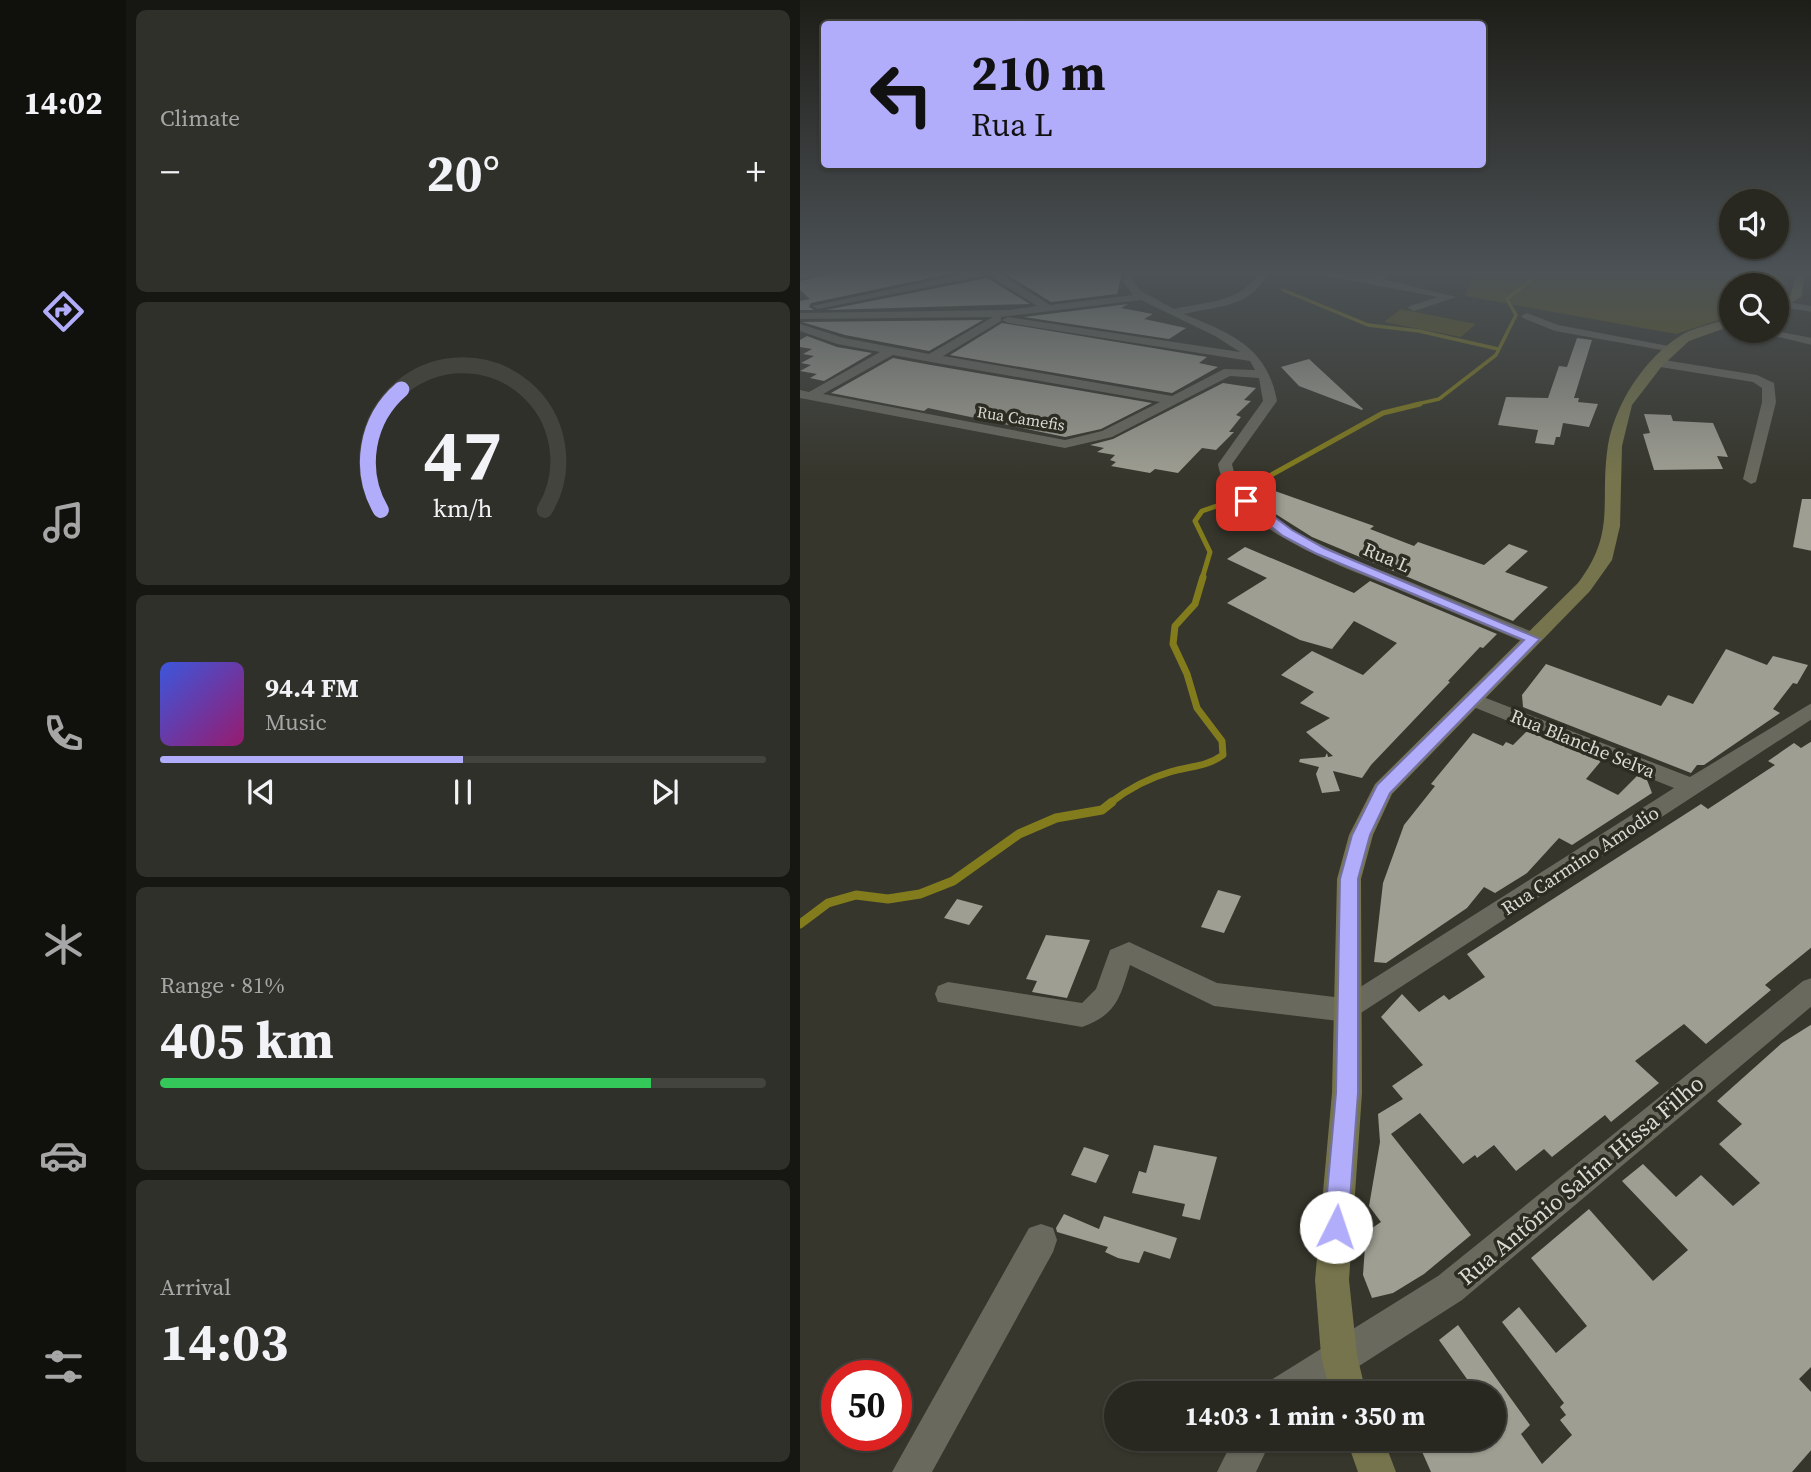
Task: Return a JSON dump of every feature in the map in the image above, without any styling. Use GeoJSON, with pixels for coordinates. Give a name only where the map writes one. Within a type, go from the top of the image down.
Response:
{"type":"FeatureCollection","features":[{"type":"Feature","properties":{"kind":"main road"},"geometry":{"type":"LineString","coordinates":[[1345,1381],[1332,1280],[1347,1093],[1349,879],[1361,835],[1383,790],[1584,587],[1604,560],[1612,526],[1615,446],[1625,405],[1665,356],[1683,340]]}},
{"type":"Feature","properties":{"kind":"main road"},"geometry":{"type":"LineString","coordinates":[[1369,1451],[1377,1472]]}},
{"type":"Feature","properties":{"kind":"street"},"geometry":{"type":"LineString","coordinates":[[837,340],[1174,400]]}},
{"type":"Feature","properties":{"kind":"street"},"geometry":{"type":"LineString","coordinates":[[931,358],[961,340]]}},
{"type":"Feature","properties":{"kind":"street"},"geometry":{"type":"LineString","coordinates":[[1136,340],[1254,358]]}},
{"type":"Feature","properties":{"kind":"street"},"geometry":{"type":"LineString","coordinates":[[1230,340],[1254,358],[1265,374]]}},
{"type":"Feature","properties":{"kind":"street"},"geometry":{"type":"LineString","coordinates":[[1601,340],[1757,379],[1769,386],[1769,402],[1751,479]]}},
{"type":"Feature","properties":{"kind":"street"},"geometry":{"type":"LineString","coordinates":[[805,395],[891,351]]}},
{"type":"Feature","properties":{"kind":"street","name":"Rua Camefis"},"geometry":{"type":"LineString","coordinates":[[805,395],[1065,444],[1107,434],[1228,372],[1265,374]]}},
{"type":"Feature","properties":{"kind":"street","name":"Rua L"},"geometry":{"type":"LineString","coordinates":[[1265,374],[1270,401],[1225,464],[1224,474],[1241,497],[1287,533],[1319,550],[1533,639]]}},
{"type":"Feature","properties":{"kind":"street","name":"Rua Blanche Selva"},"geometry":{"type":"LineString","coordinates":[[1473,699],[1694,787]]}},
{"type":"Feature","properties":{"kind":"street","name":"Rua Carmino Amodio"},"geometry":{"type":"LineString","coordinates":[[1347,1010],[1811,709]]}},
{"type":"Feature","properties":{"kind":"street"},"geometry":{"type":"LineString","coordinates":[[948,994],[1082,1015],[1091,1014],[1105,999],[1118,958],[1130,953],[1214,993],[1347,1010]]}},
{"type":"Feature","properties":{"kind":"street","name":"Rua Antônio Salim Hissa Filho"},"geometry":{"type":"LineString","coordinates":[[1302,1381],[1450,1288],[1809,995]]}},
{"type":"Feature","properties":{"kind":"street"},"geometry":{"type":"LineString","coordinates":[[911,1472],[1041,1240]]}},
{"type":"Feature","properties":{"kind":"street"},"geometry":{"type":"LineString","coordinates":[[1236,1472],[1247,1451]]}},
{"type":"Feature","properties":{"kind":"building"},"geometry":{"type":"Polygon","coordinates":[[[800,340],[817,340],[837,347],[872,353],[824,381],[810,378],[817,374],[800,371],[811,365],[801,363],[814,356],[803,354],[812,349],[800,347],[800,340]]]}},
{"type":"Feature","properties":{"kind":"building"},"geometry":{"type":"Polygon","coordinates":[[[870,340],[949,340],[929,351],[870,340]]]}},
{"type":"Feature","properties":{"kind":"building"},"geometry":{"type":"Polygon","coordinates":[[[975,340],[1103,340],[1207,357],[1199,363],[1218,367],[1172,393],[950,355],[975,340]]]}},
{"type":"Feature","properties":{"kind":"building"},"geometry":{"type":"Polygon","coordinates":[[[1576,340],[1592,340],[1574,398],[1579,398],[1578,402],[1598,404],[1589,427],[1563,423],[1560,437],[1556,437],[1554,445],[1535,443],[1538,430],[1498,425],[1506,397],[1548,398],[1559,366],[1567,367],[1576,340]]]}},
{"type":"Feature","properties":{"kind":"building"},"geometry":{"type":"Polygon","coordinates":[[[893,358],[1152,403],[1101,429],[1065,437],[928,408],[924,411],[831,393],[893,358]]]}},
{"type":"Feature","properties":{"kind":"building"},"geometry":{"type":"Polygon","coordinates":[[[1309,359],[1363,409],[1299,386],[1281,367],[1309,359]]]}},
{"type":"Feature","properties":{"kind":"building"},"geometry":{"type":"Polygon","coordinates":[[[1223,383],[1256,388],[1244,400],[1251,401],[1236,415],[1241,417],[1229,432],[1234,432],[1216,450],[1202,448],[1178,473],[1155,469],[1150,473],[1111,466],[1116,462],[1110,460],[1115,455],[1097,452],[1104,448],[1090,445],[1113,439],[1223,383]]]}},
{"type":"Feature","properties":{"kind":"building"},"geometry":{"type":"Polygon","coordinates":[[[1644,414],[1671,415],[1673,421],[1713,423],[1728,457],[1717,456],[1723,469],[1654,470],[1643,434],[1650,433],[1644,414]]]}},
{"type":"Feature","properties":{"kind":"building"},"geometry":{"type":"Polygon","coordinates":[[[1241,479],[1374,526],[1370,529],[1414,546],[1418,542],[1484,565],[1509,544],[1528,551],[1505,572],[1548,587],[1513,621],[1312,537],[1266,508],[1241,479]]]}},
{"type":"Feature","properties":{"kind":"building"},"geometry":{"type":"Polygon","coordinates":[[[1802,499],[1812,499],[1812,551],[1793,547],[1802,499]]]}},
{"type":"Feature","properties":{"kind":"building"},"geometry":{"type":"Polygon","coordinates":[[[1245,547],[1354,593],[1370,581],[1497,634],[1483,648],[1480,647],[1448,681],[1450,682],[1371,765],[1362,778],[1333,771],[1340,791],[1322,793],[1316,774],[1319,767],[1299,762],[1300,759],[1325,757],[1327,753],[1328,757],[1333,756],[1306,732],[1330,718],[1300,703],[1314,692],[1281,675],[1312,651],[1363,675],[1397,643],[1354,621],[1332,649],[1300,640],[1227,603],[1267,578],[1227,559],[1245,547]]]}},
{"type":"Feature","properties":{"kind":"building"},"geometry":{"type":"Polygon","coordinates":[[[1726,649],[1767,665],[1773,656],[1808,665],[1797,684],[1793,683],[1773,709],[1780,713],[1704,765],[1697,765],[1691,773],[1523,707],[1522,695],[1546,664],[1661,706],[1668,695],[1693,704],[1726,649]]]}},
{"type":"Feature","properties":{"kind":"building"},"geometry":{"type":"Polygon","coordinates":[[[1527,731],[1601,761],[1586,779],[1618,795],[1637,776],[1647,780],[1652,793],[1572,845],[1559,838],[1527,873],[1495,893],[1484,887],[1467,908],[1386,963],[1374,962],[1383,883],[1404,825],[1435,786],[1431,784],[1473,733],[1503,746],[1506,742],[1513,745],[1527,731]]]}},
{"type":"Feature","properties":{"kind":"building"},"geometry":{"type":"Polygon","coordinates":[[[1812,741],[1812,947],[1765,985],[1771,990],[1706,1044],[1684,1024],[1635,1061],[1659,1083],[1611,1122],[1605,1115],[1552,1157],[1544,1149],[1516,1171],[1494,1145],[1477,1158],[1475,1155],[1463,1164],[1420,1113],[1391,1134],[1471,1235],[1424,1274],[1393,1293],[1372,1298],[1363,1275],[1366,1232],[1381,1222],[1369,1206],[1380,1142],[1378,1114],[1403,1099],[1392,1086],[1423,1065],[1381,1017],[1402,994],[1419,1012],[1444,995],[1449,1000],[1485,977],[1467,954],[1701,804],[1708,809],[1775,765],[1768,761],[1794,743],[1801,748],[1812,741]]]}},
{"type":"Feature","properties":{"kind":"building"},"geometry":{"type":"Polygon","coordinates":[[[1218,890],[1241,896],[1224,933],[1201,927],[1218,890]]]}},
{"type":"Feature","properties":{"kind":"building"},"geometry":{"type":"Polygon","coordinates":[[[957,899],[983,906],[969,925],[944,918],[957,899]]]}},
{"type":"Feature","properties":{"kind":"building"},"geometry":{"type":"Polygon","coordinates":[[[1046,935],[1090,940],[1067,998],[1032,992],[1037,981],[1026,979],[1046,935]]]}},
{"type":"Feature","properties":{"kind":"building"},"geometry":{"type":"Polygon","coordinates":[[[1812,1024],[1812,1366],[1799,1379],[1812,1393],[1812,1449],[1792,1472],[1431,1472],[1422,1451],[1506,1451],[1506,1392],[1530,1425],[1521,1434],[1542,1464],[1572,1435],[1560,1420],[1566,1415],[1560,1407],[1564,1403],[1502,1322],[1519,1307],[1556,1353],[1587,1326],[1531,1258],[1589,1209],[1653,1281],[1688,1250],[1622,1181],[1643,1164],[1676,1197],[1701,1175],[1733,1206],[1760,1183],[1719,1144],[1742,1124],[1717,1101],[1782,1043],[1812,1024]]]}},
{"type":"Feature","properties":{"kind":"building"},"geometry":{"type":"Polygon","coordinates":[[[1154,1145],[1217,1157],[1200,1220],[1182,1216],[1185,1204],[1132,1193],[1139,1171],[1146,1173],[1154,1145]]]}},
{"type":"Feature","properties":{"kind":"building"},"geometry":{"type":"Polygon","coordinates":[[[1084,1147],[1109,1155],[1096,1183],[1071,1175],[1084,1147]]]}},
{"type":"Feature","properties":{"kind":"building"},"geometry":{"type":"Polygon","coordinates":[[[1064,1214],[1099,1229],[1104,1216],[1177,1238],[1170,1259],[1144,1251],[1139,1263],[1105,1252],[1108,1247],[1057,1232],[1056,1228],[1064,1214]]]}},
{"type":"Feature","properties":{"kind":"building"},"geometry":{"type":"Polygon","coordinates":[[[1458,1325],[1498,1381],[1468,1381],[1439,1340],[1458,1325]]]}},
{"type":"Feature","properties":{"kind":"waterway"},"geometry":{"type":"LineString","coordinates":[[1457,340],[1498,349]]}},
{"type":"Feature","properties":{"kind":"waterway"},"geometry":{"type":"LineString","coordinates":[[1413,405],[1439,399],[1496,355],[1504,340]]}},
{"type":"Feature","properties":{"kind":"waterway"},"geometry":{"type":"LineString","coordinates":[[1202,579],[1210,552],[1195,521],[1202,511],[1237,499],[1264,479],[1383,413],[1420,404]]}},
{"type":"Feature","properties":{"kind":"waterway"},"geometry":{"type":"LineString","coordinates":[[1110,803],[1154,778],[1204,764],[1223,755],[1222,741],[1197,708],[1187,674],[1173,644],[1175,626],[1195,604],[1203,577]]}},
{"type":"Feature","properties":{"kind":"waterway"},"geometry":{"type":"LineString","coordinates":[[800,924],[828,903],[856,895],[888,899],[920,894],[953,881],[1019,834],[1056,818],[1102,810],[1112,802]]}},
{"type":"Feature","properties":{"kind":"route"},"geometry":{"type":"LineString","coordinates":[[1246,501],[1287,533],[1319,550],[1533,639],[1383,790],[1361,835],[1349,879],[1347,1093],[1336,1227]]}}]}
